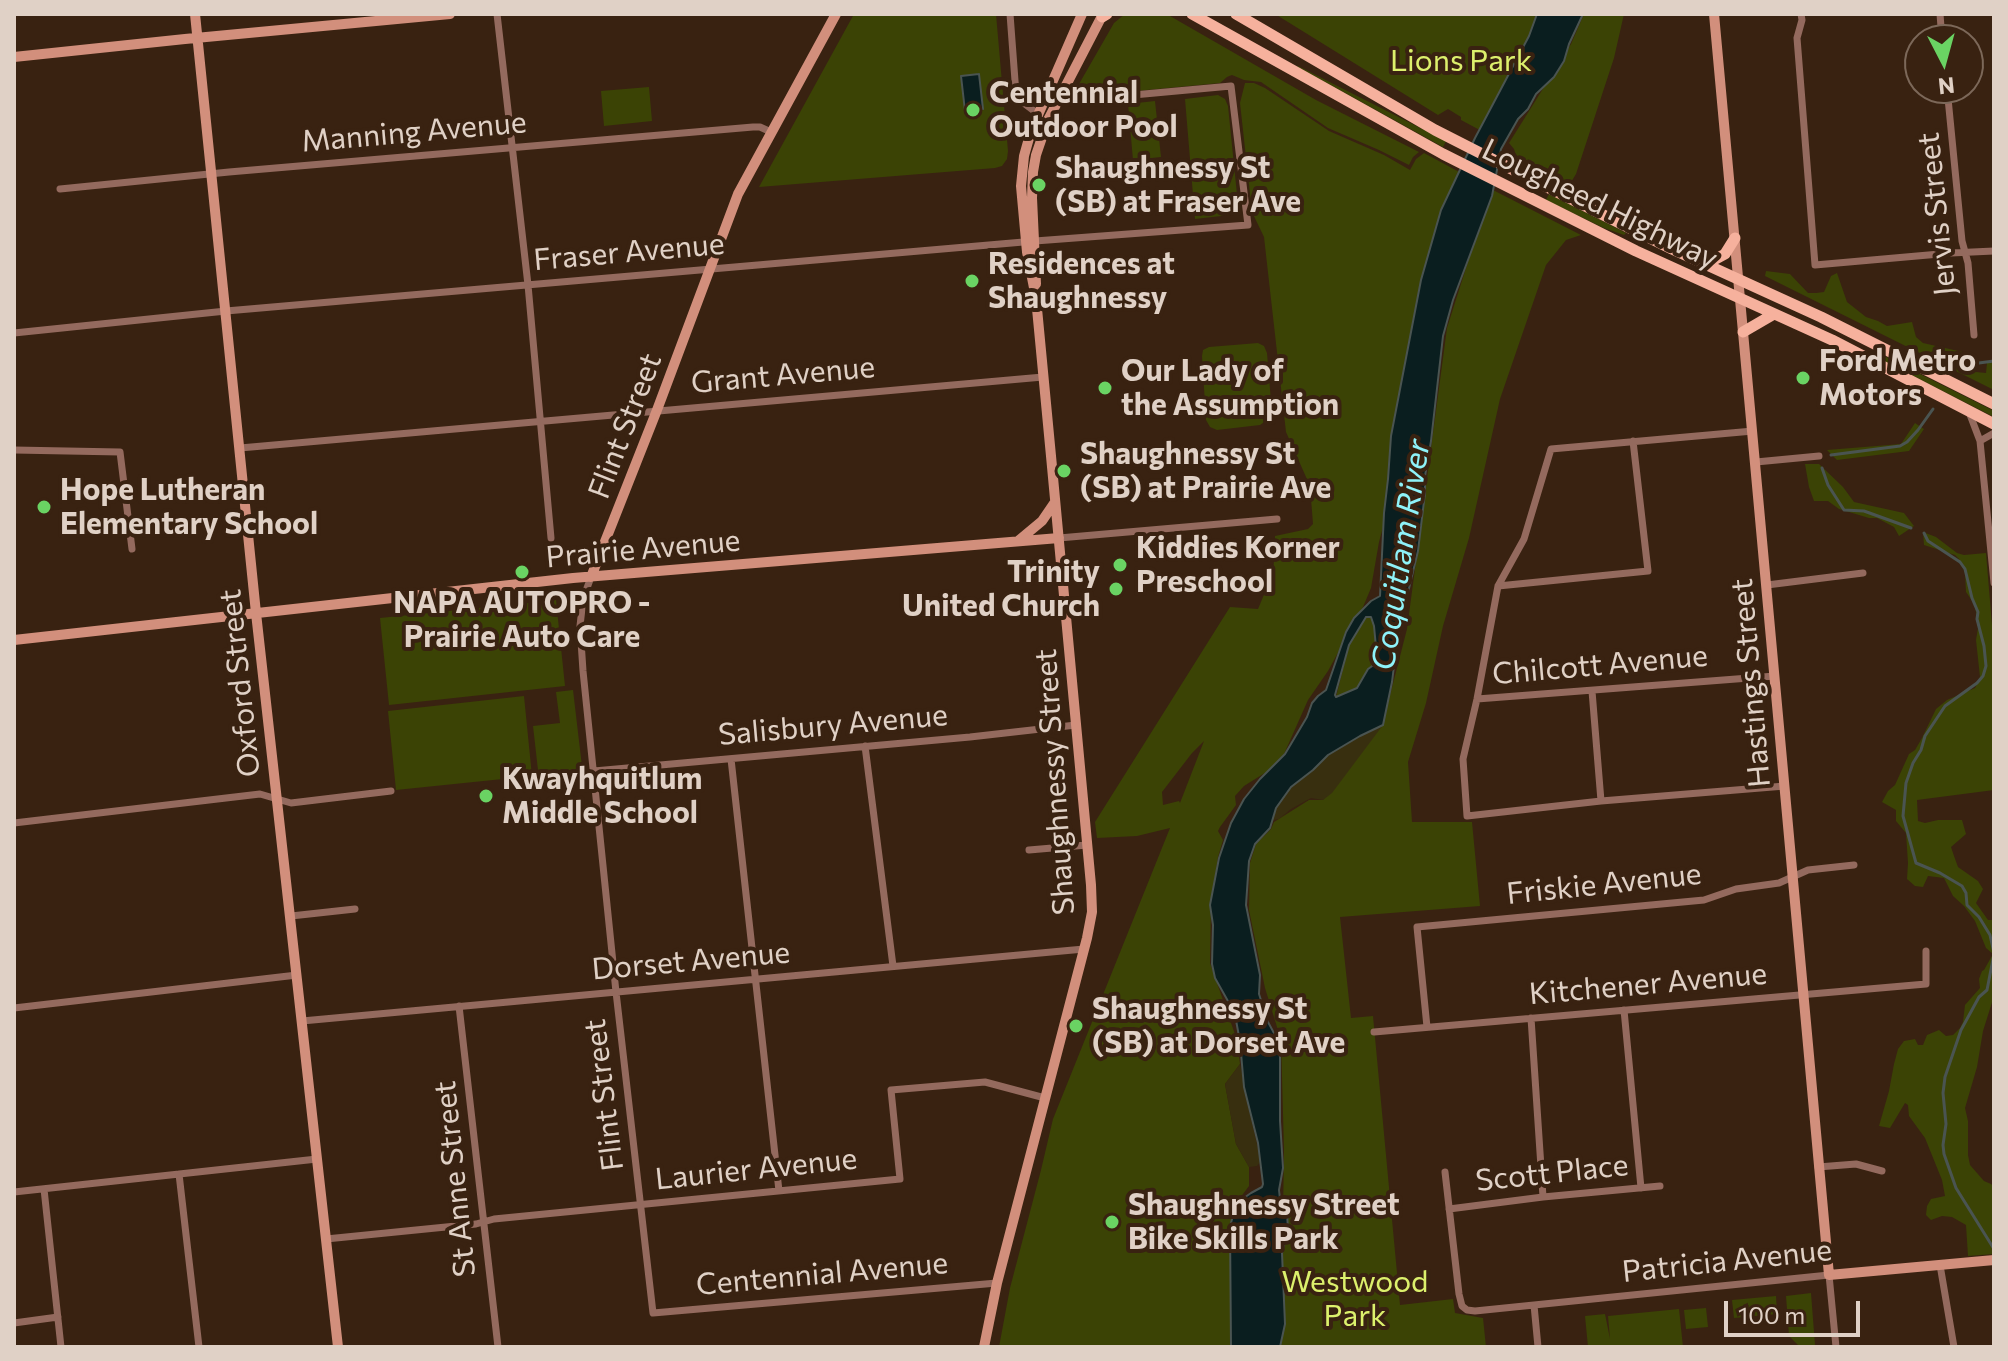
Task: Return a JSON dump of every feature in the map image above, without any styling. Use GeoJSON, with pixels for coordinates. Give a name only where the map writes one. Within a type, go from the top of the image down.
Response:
{"type":"FeatureCollection","features":[{"type":"Feature","properties":{"kind":"main road","name":"Oxford Street"},"geometry":{"type":"LineString","coordinates":[[195,14],[256,613],[338,1347]]}},
{"type":"Feature","properties":{"kind":"main road"},"geometry":{"type":"LineString","coordinates":[[14,57],[450,14]]}},
{"type":"Feature","properties":{"kind":"main road","name":"Flint Street"},"geometry":{"type":"LineString","coordinates":[[591,577],[738,194],[836,14]]}},
{"type":"Feature","properties":{"kind":"main road","name":"Shaughnessy Street"},"geometry":{"type":"LineString","coordinates":[[1030,241],[1022,174],[1026,149],[1082,14]]}},
{"type":"Feature","properties":{"kind":"main road","name":"Lougheed Highway"},"geometry":{"type":"LineString","coordinates":[[1192,14],[1443,154],[1636,251],[1832,340],[1994,424]]}},
{"type":"Feature","properties":{"kind":"main road","name":"Lougheed Highway"},"geometry":{"type":"LineString","coordinates":[[1236,14],[1451,138],[1994,404]]}},
{"type":"Feature","properties":{"kind":"main road","name":"Hastings Street"},"geometry":{"type":"LineString","coordinates":[[1714,14],[1829,1275]]}},
{"type":"Feature","properties":{"kind":"main road","name":"Shaughnessy Street"},"geometry":{"type":"LineString","coordinates":[[984,1347],[997,1283],[1092,912],[1036,298],[1029,268],[1032,184],[1040,143],[1051,115],[1104,15]]}},
{"type":"Feature","properties":{"kind":"main road"},"geometry":{"type":"LineString","coordinates":[[1697,261],[1721,257],[1735,238]]}},
{"type":"Feature","properties":{"kind":"main road"},"geometry":{"type":"LineString","coordinates":[[1743,332],[1774,314]]}},
{"type":"Feature","properties":{"kind":"main road"},"geometry":{"type":"LineString","coordinates":[[1017,542],[1042,521],[1055,502]]}},
{"type":"Feature","properties":{"kind":"main road","name":"Prairie Avenue"},"geometry":{"type":"LineString","coordinates":[[14,640],[591,577],[1059,538]]}},
{"type":"Feature","properties":{"kind":"main road","name":"Patricia Avenue"},"geometry":{"type":"LineString","coordinates":[[1829,1275],[1994,1260]]}},
{"type":"Feature","properties":{"kind":"street"},"geometry":{"type":"LineString","coordinates":[[497,14],[528,285],[551,538]]}},
{"type":"Feature","properties":{"kind":"street"},"geometry":{"type":"LineString","coordinates":[[1010,14],[1016,93],[1038,114]]}},
{"type":"Feature","properties":{"kind":"street"},"geometry":{"type":"LineString","coordinates":[[1801,14],[1797,38],[1815,265],[1994,251]]}},
{"type":"Feature","properties":{"kind":"street","name":"Fraser Avenue"},"geometry":{"type":"LineString","coordinates":[[14,333],[226,311],[1248,225],[1231,86],[1079,100]]}},
{"type":"Feature","properties":{"kind":"street","name":"Jervis Street"},"geometry":{"type":"LineString","coordinates":[[1949,104],[1974,335]]}},
{"type":"Feature","properties":{"kind":"street","name":"Manning Avenue"},"geometry":{"type":"LineString","coordinates":[[60,189],[753,127],[771,132]]}},
{"type":"Feature","properties":{"kind":"street","name":"Grant Avenue"},"geometry":{"type":"LineString","coordinates":[[240,448],[1043,377]]}},
{"type":"Feature","properties":{"kind":"street"},"geometry":{"type":"LineString","coordinates":[[1969,411],[1980,441],[1994,583]]}},
{"type":"Feature","properties":{"kind":"street"},"geometry":{"type":"LineString","coordinates":[[1753,431],[1551,449],[1524,539],[1498,586],[1463,759],[1467,816],[1785,786]]}},
{"type":"Feature","properties":{"kind":"street"},"geometry":{"type":"LineString","coordinates":[[1980,441],[1994,433]]}},
{"type":"Feature","properties":{"kind":"street"},"geometry":{"type":"LineString","coordinates":[[1498,586],[1648,571],[1633,441]]}},
{"type":"Feature","properties":{"kind":"street"},"geometry":{"type":"LineString","coordinates":[[14,450],[120,452],[132,549]]}},
{"type":"Feature","properties":{"kind":"street"},"geometry":{"type":"LineString","coordinates":[[1756,462],[1819,456]]}},
{"type":"Feature","properties":{"kind":"street","name":"Prairie Avenue"},"geometry":{"type":"LineString","coordinates":[[1059,538],[1277,519]]}},
{"type":"Feature","properties":{"kind":"street"},"geometry":{"type":"LineString","coordinates":[[1767,585],[1863,573]]}},
{"type":"Feature","properties":{"kind":"street","name":"Flint Street"},"geometry":{"type":"LineString","coordinates":[[591,577],[583,599],[580,626],[616,992],[653,1313]]}},
{"type":"Feature","properties":{"kind":"street","name":"Chilcott Avenue"},"geometry":{"type":"LineString","coordinates":[[1477,699],[1775,676]]}},
{"type":"Feature","properties":{"kind":"street"},"geometry":{"type":"LineString","coordinates":[[1592,691],[1601,801]]}},
{"type":"Feature","properties":{"kind":"street","name":"Salisbury Avenue"},"geometry":{"type":"LineString","coordinates":[[594,771],[1076,725]]}},
{"type":"Feature","properties":{"kind":"street"},"geometry":{"type":"LineString","coordinates":[[865,746],[893,966]]}},
{"type":"Feature","properties":{"kind":"street"},"geometry":{"type":"LineString","coordinates":[[731,759],[779,1191]]}},
{"type":"Feature","properties":{"kind":"street"},"geometry":{"type":"LineString","coordinates":[[14,823],[260,794],[291,803],[391,791]]}},
{"type":"Feature","properties":{"kind":"street"},"geometry":{"type":"LineString","coordinates":[[1029,850],[1087,845]]}},
{"type":"Feature","properties":{"kind":"street","name":"Friskie Avenue"},"geometry":{"type":"LineString","coordinates":[[1427,1027],[1417,927],[1704,900],[1736,889],[1779,883],[1808,870],[1854,865]]}},
{"type":"Feature","properties":{"kind":"street"},"geometry":{"type":"LineString","coordinates":[[291,916],[355,909]]}},
{"type":"Feature","properties":{"kind":"street","name":"Dorset Avenue"},"geometry":{"type":"LineString","coordinates":[[302,1021],[1084,949]]}},
{"type":"Feature","properties":{"kind":"street","name":"Kitchener Avenue"},"geometry":{"type":"LineString","coordinates":[[1374,1032],[1926,984],[1926,951]]}},
{"type":"Feature","properties":{"kind":"street"},"geometry":{"type":"LineString","coordinates":[[14,1008],[297,975]]}},
{"type":"Feature","properties":{"kind":"street","name":"St Anne Street"},"geometry":{"type":"LineString","coordinates":[[459,1006],[498,1347]]}},
{"type":"Feature","properties":{"kind":"street"},"geometry":{"type":"LineString","coordinates":[[1624,1010],[1641,1188]]}},
{"type":"Feature","properties":{"kind":"street"},"geometry":{"type":"LineString","coordinates":[[1531,1018],[1543,1197]]}},
{"type":"Feature","properties":{"kind":"street","name":"Laurier Avenue"},"geometry":{"type":"LineString","coordinates":[[326,1239],[494,1219],[900,1179],[891,1090],[985,1082],[1045,1098]]}},
{"type":"Feature","properties":{"kind":"street"},"geometry":{"type":"LineString","coordinates":[[14,1192],[317,1159]]}},
{"type":"Feature","properties":{"kind":"street"},"geometry":{"type":"LineString","coordinates":[[1818,1167],[1856,1164],[1882,1171]]}},
{"type":"Feature","properties":{"kind":"street"},"geometry":{"type":"LineString","coordinates":[[1445,1172],[1449,1209]]}},
{"type":"Feature","properties":{"kind":"street"},"geometry":{"type":"LineString","coordinates":[[179,1174],[199,1347]]}},
{"type":"Feature","properties":{"kind":"street","name":"Scott Place"},"geometry":{"type":"LineString","coordinates":[[1449,1209],[1660,1186]]}},
{"type":"Feature","properties":{"kind":"street"},"geometry":{"type":"LineString","coordinates":[[44,1189],[61,1347]]}},
{"type":"Feature","properties":{"kind":"street","name":"Patricia Avenue"},"geometry":{"type":"LineString","coordinates":[[1449,1209],[1461,1304],[1465,1309],[1475,1311],[1829,1275]]}},
{"type":"Feature","properties":{"kind":"street"},"geometry":{"type":"LineString","coordinates":[[1940,1265],[1954,1347]]}},
{"type":"Feature","properties":{"kind":"street","name":"Hastings Street"},"geometry":{"type":"LineString","coordinates":[[1829,1275],[1836,1347]]}},
{"type":"Feature","properties":{"kind":"street","name":"Centennial Avenue"},"geometry":{"type":"LineString","coordinates":[[653,1313],[997,1283]]}},
{"type":"Feature","properties":{"kind":"street"},"geometry":{"type":"LineString","coordinates":[[1534,1305],[1538,1347]]}},
{"type":"Feature","properties":{"kind":"street"},"geometry":{"type":"LineString","coordinates":[[14,1323],[58,1317]]}},
{"type":"Feature","properties":{"kind":"green space"},"geometry":{"type":"Polygon","coordinates":[[[854,14],[996,14],[1008,151],[1002,166],[759,187],[854,14]]]}},
{"type":"Feature","properties":{"kind":"green space"},"geometry":{"type":"Polygon","coordinates":[[[1125,14],[1166,14],[1316,100],[1419,152],[1409,165],[1328,128],[1261,82],[1232,75],[1220,83],[1136,91],[1120,89],[1109,80],[1096,93],[1077,94],[1071,98],[1114,23],[1125,14]]]}},
{"type":"Feature","properties":{"kind":"green space","name":"Lions Park"},"geometry":{"type":"Polygon","coordinates":[[[1275,14],[1542,14],[1489,135],[1448,109],[1438,115],[1275,14]]]}},
{"type":"Feature","properties":{"kind":"green space"},"geometry":{"type":"Polygon","coordinates":[[[1584,14],[1624,14],[1614,58],[1576,174],[1568,187],[1558,182],[1556,175],[1549,171],[1542,174],[1518,162],[1509,143],[1571,44],[1584,14]]]}},
{"type":"Feature","properties":{"kind":"green space"},"geometry":{"type":"Polygon","coordinates":[[[1298,67],[1446,141],[1443,147],[1298,67]]]}},
{"type":"Feature","properties":{"kind":"green space"},"geometry":{"type":"Polygon","coordinates":[[[1245,83],[1254,83],[1329,131],[1410,170],[1424,153],[1463,174],[1371,588],[1328,671],[1308,700],[1284,754],[1268,771],[1244,786],[1235,796],[1236,805],[1218,831],[1223,840],[1211,904],[1210,963],[1237,1040],[1240,1064],[1225,1084],[1236,1144],[1249,1167],[1249,1186],[1234,1206],[1230,1232],[1237,1347],[999,1347],[1010,1288],[1053,1119],[1170,828],[1137,836],[1097,838],[1095,822],[1230,607],[1258,609],[1273,580],[1275,536],[1308,529],[1313,524],[1310,486],[1286,432],[1264,237],[1252,212],[1240,103],[1245,83]],[[1204,741],[1162,792],[1163,805],[1180,803],[1204,741]]]}},
{"type":"Feature","properties":{"kind":"green space"},"geometry":{"type":"Polygon","coordinates":[[[649,87],[652,121],[604,126],[601,91],[649,87]]]}},
{"type":"Feature","properties":{"kind":"green space"},"geometry":{"type":"Polygon","coordinates":[[[1218,95],[1225,99],[1228,106],[1239,214],[1195,219],[1185,99],[1218,95]]]}},
{"type":"Feature","properties":{"kind":"green space"},"geometry":{"type":"Polygon","coordinates":[[[1155,101],[1161,157],[1133,160],[1128,104],[1155,101]]]}},
{"type":"Feature","properties":{"kind":"green space","name":"Westwood Park"},"geometry":{"type":"Polygon","coordinates":[[[1491,189],[1581,235],[1566,240],[1546,265],[1500,399],[1469,538],[1408,762],[1412,822],[1472,822],[1480,906],[1340,917],[1351,1018],[1373,1016],[1400,1305],[1453,1299],[1455,1313],[1483,1318],[1486,1347],[1281,1347],[1284,1150],[1281,1040],[1265,988],[1249,910],[1250,863],[1256,844],[1274,822],[1309,800],[1323,800],[1387,707],[1407,629],[1447,328],[1491,189]]]}},
{"type":"Feature","properties":{"kind":"green space"},"geometry":{"type":"Polygon","coordinates":[[[1549,194],[1626,233],[1604,228],[1546,200],[1549,194]]]}},
{"type":"Feature","properties":{"kind":"green space"},"geometry":{"type":"Polygon","coordinates":[[[1766,271],[1790,274],[1808,293],[1824,292],[1831,276],[1837,273],[1847,302],[1866,317],[1887,326],[1912,322],[1916,337],[1923,343],[1967,353],[1967,360],[1976,372],[1986,373],[1987,363],[1994,362],[1994,390],[1765,276],[1766,271]]]}},
{"type":"Feature","properties":{"kind":"green space"},"geometry":{"type":"Polygon","coordinates":[[[1258,343],[1264,346],[1267,353],[1271,401],[1267,420],[1260,425],[1217,430],[1210,427],[1206,420],[1203,350],[1258,343]]]}},
{"type":"Feature","properties":{"kind":"green space"},"geometry":{"type":"Polygon","coordinates":[[[1878,353],[1994,411],[1994,417],[1876,357],[1878,353]]]}},
{"type":"Feature","properties":{"kind":"green space"},"geometry":{"type":"Polygon","coordinates":[[[1915,423],[1924,429],[1909,451],[1837,460],[1827,450],[1901,444],[1915,423]]]}},
{"type":"Feature","properties":{"kind":"green space"},"geometry":{"type":"Polygon","coordinates":[[[1805,464],[1819,464],[1854,502],[1904,513],[1914,526],[1899,536],[1894,527],[1877,518],[1839,509],[1828,501],[1814,501],[1805,464]]]}},
{"type":"Feature","properties":{"kind":"green space"},"geometry":{"type":"Polygon","coordinates":[[[1923,532],[1936,537],[1957,553],[1986,553],[1994,649],[1994,790],[1917,800],[1918,821],[1962,820],[1966,834],[1951,847],[1958,867],[1978,881],[1983,889],[1976,903],[1988,920],[1994,920],[1994,996],[1965,1108],[1970,1165],[1994,1187],[1994,1254],[1968,1256],[1966,1225],[1952,1217],[1942,1216],[1931,1220],[1926,1215],[1931,1199],[1945,1196],[1925,1138],[1909,1116],[1908,1105],[1905,1103],[1890,1128],[1879,1126],[1898,1049],[1904,1041],[1915,1039],[1918,1045],[1923,1045],[1927,1035],[1939,1030],[1946,1036],[1953,1035],[1960,1028],[1965,1005],[1980,988],[1982,971],[1993,954],[1986,948],[1975,921],[1953,896],[1944,878],[1928,876],[1923,887],[1915,886],[1907,879],[1906,833],[1896,821],[1896,810],[1882,802],[1895,785],[1936,709],[1947,700],[1975,688],[1980,677],[1975,605],[1966,592],[1962,565],[1955,555],[1924,545],[1923,532]]]}},
{"type":"Feature","properties":{"kind":"green space"},"geometry":{"type":"Polygon","coordinates":[[[556,600],[565,686],[389,705],[380,618],[556,600]]]}},
{"type":"Feature","properties":{"kind":"green space"},"geometry":{"type":"Polygon","coordinates":[[[1366,617],[1371,617],[1374,626],[1375,664],[1368,669],[1357,688],[1336,697],[1349,645],[1366,617]]]}},
{"type":"Feature","properties":{"kind":"green space"},"geometry":{"type":"Polygon","coordinates":[[[573,690],[583,775],[539,779],[533,726],[560,723],[556,692],[573,690]]]}},
{"type":"Feature","properties":{"kind":"green space"},"geometry":{"type":"Polygon","coordinates":[[[524,696],[532,776],[396,790],[388,711],[524,696]]]}},
{"type":"Feature","properties":{"kind":"green space"},"geometry":{"type":"Polygon","coordinates":[[[1811,1293],[1815,1345],[1799,1346],[1789,1336],[1786,1296],[1811,1293]]]}},
{"type":"Feature","properties":{"kind":"green space"},"geometry":{"type":"Polygon","coordinates":[[[1776,1296],[1777,1314],[1734,1318],[1732,1300],[1776,1296]]]}},
{"type":"Feature","properties":{"kind":"green space"},"geometry":{"type":"Polygon","coordinates":[[[1706,1308],[1708,1327],[1686,1329],[1684,1310],[1706,1308]]]}},
{"type":"Feature","properties":{"kind":"green space"},"geometry":{"type":"Polygon","coordinates":[[[1679,1309],[1683,1347],[1588,1347],[1585,1316],[1605,1314],[1610,1339],[1608,1316],[1679,1309]]]}},
{"type":"Feature","properties":{"kind":"sand"},"geometry":{"type":"Polygon","coordinates":[[[1383,725],[1332,793],[1323,800],[1311,798],[1273,820],[1276,808],[1291,787],[1328,755],[1383,725]]]}},
{"type":"Feature","properties":{"kind":"sand"},"geometry":{"type":"Polygon","coordinates":[[[1240,1064],[1261,1161],[1257,1166],[1249,1167],[1236,1144],[1225,1084],[1240,1064]]]}},
{"type":"Feature","properties":{"kind":"water","name":"Coquitlam River"},"geometry":{"type":"Polygon","coordinates":[[[1537,14],[1583,14],[1564,61],[1518,119],[1501,149],[1492,196],[1453,300],[1443,336],[1418,551],[1398,634],[1383,725],[1328,755],[1291,787],[1276,808],[1270,828],[1255,844],[1249,861],[1246,905],[1260,975],[1259,994],[1280,1057],[1283,1168],[1279,1190],[1287,1212],[1288,1230],[1282,1253],[1285,1324],[1280,1347],[1231,1347],[1230,1227],[1241,1200],[1263,1184],[1258,1143],[1244,1087],[1236,1020],[1215,978],[1212,964],[1210,905],[1219,858],[1231,823],[1244,799],[1285,754],[1312,703],[1326,690],[1354,618],[1380,596],[1391,436],[1421,280],[1441,210],[1529,36],[1537,14]],[[1366,617],[1349,645],[1336,697],[1357,688],[1368,669],[1375,664],[1377,658],[1371,617],[1366,617]]]}},
{"type":"Feature","properties":{"kind":"water"},"geometry":{"type":"Polygon","coordinates":[[[979,74],[983,109],[965,111],[961,76],[979,74]]]}},
{"type":"Feature","properties":{"kind":"waterway"},"geometry":{"type":"LineString","coordinates":[[1956,366],[1994,361]]}},
{"type":"Feature","properties":{"kind":"waterway"},"geometry":{"type":"LineString","coordinates":[[1831,455],[1900,446],[1918,430],[1933,409]]}},
{"type":"Feature","properties":{"kind":"waterway"},"geometry":{"type":"LineString","coordinates":[[1822,468],[1828,485],[1844,510],[1864,511],[1911,528]]}},
{"type":"Feature","properties":{"kind":"waterway"},"geometry":{"type":"LineString","coordinates":[[1924,533],[1928,541],[1960,562],[1965,569],[1978,612],[1986,666],[1977,683],[1945,706],[1925,736],[1906,783],[1903,816],[1916,863],[1962,886],[1967,905],[1990,935],[1994,953]]}},
{"type":"Feature","properties":{"kind":"waterway"},"geometry":{"type":"LineString","coordinates":[[1994,954],[1987,990],[1979,997],[1961,1030],[1945,1077],[1943,1145],[1956,1188],[1994,1249]]}},
{"type":"Feature","properties":{"kind":"place","name":"Centennial Outdoor Pool"},"geometry":{"type":"Point","coordinates":[973,110]}},
{"type":"Feature","properties":{"kind":"place","name":"Shaughnessy St (SB) at Fraser Ave"},"geometry":{"type":"Point","coordinates":[1039,185]}},
{"type":"Feature","properties":{"kind":"place","name":"Residences at Shaughnessy"},"geometry":{"type":"Point","coordinates":[972,281]}},
{"type":"Feature","properties":{"kind":"place","name":"Ford Metro Motors"},"geometry":{"type":"Point","coordinates":[1803,378]}},
{"type":"Feature","properties":{"kind":"place","name":"Our Lady of the Assumption"},"geometry":{"type":"Point","coordinates":[1105,388]}},
{"type":"Feature","properties":{"kind":"place","name":"Shaughnessy St (SB) at Prairie Ave"},"geometry":{"type":"Point","coordinates":[1064,471]}},
{"type":"Feature","properties":{"kind":"place","name":"Hope Lutheran Elementary School"},"geometry":{"type":"Point","coordinates":[44,507]}},
{"type":"Feature","properties":{"kind":"place","name":"Kiddies Korner Preschool"},"geometry":{"type":"Point","coordinates":[1120,565]}},
{"type":"Feature","properties":{"kind":"place","name":"NAPA AUTOPRO - Prairie Auto Care"},"geometry":{"type":"Point","coordinates":[522,572]}},
{"type":"Feature","properties":{"kind":"place","name":"Trinity United Church"},"geometry":{"type":"Point","coordinates":[1116,589]}},
{"type":"Feature","properties":{"kind":"place","name":"Kwayhquitlum Middle School"},"geometry":{"type":"Point","coordinates":[486,796]}},
{"type":"Feature","properties":{"kind":"place","name":"Shaughnessy St (SB) at Dorset Ave"},"geometry":{"type":"Point","coordinates":[1076,1026]}},
{"type":"Feature","properties":{"kind":"place","name":"Shaughnessy Street Bike Skills Park"},"geometry":{"type":"Point","coordinates":[1112,1222]}}]}
